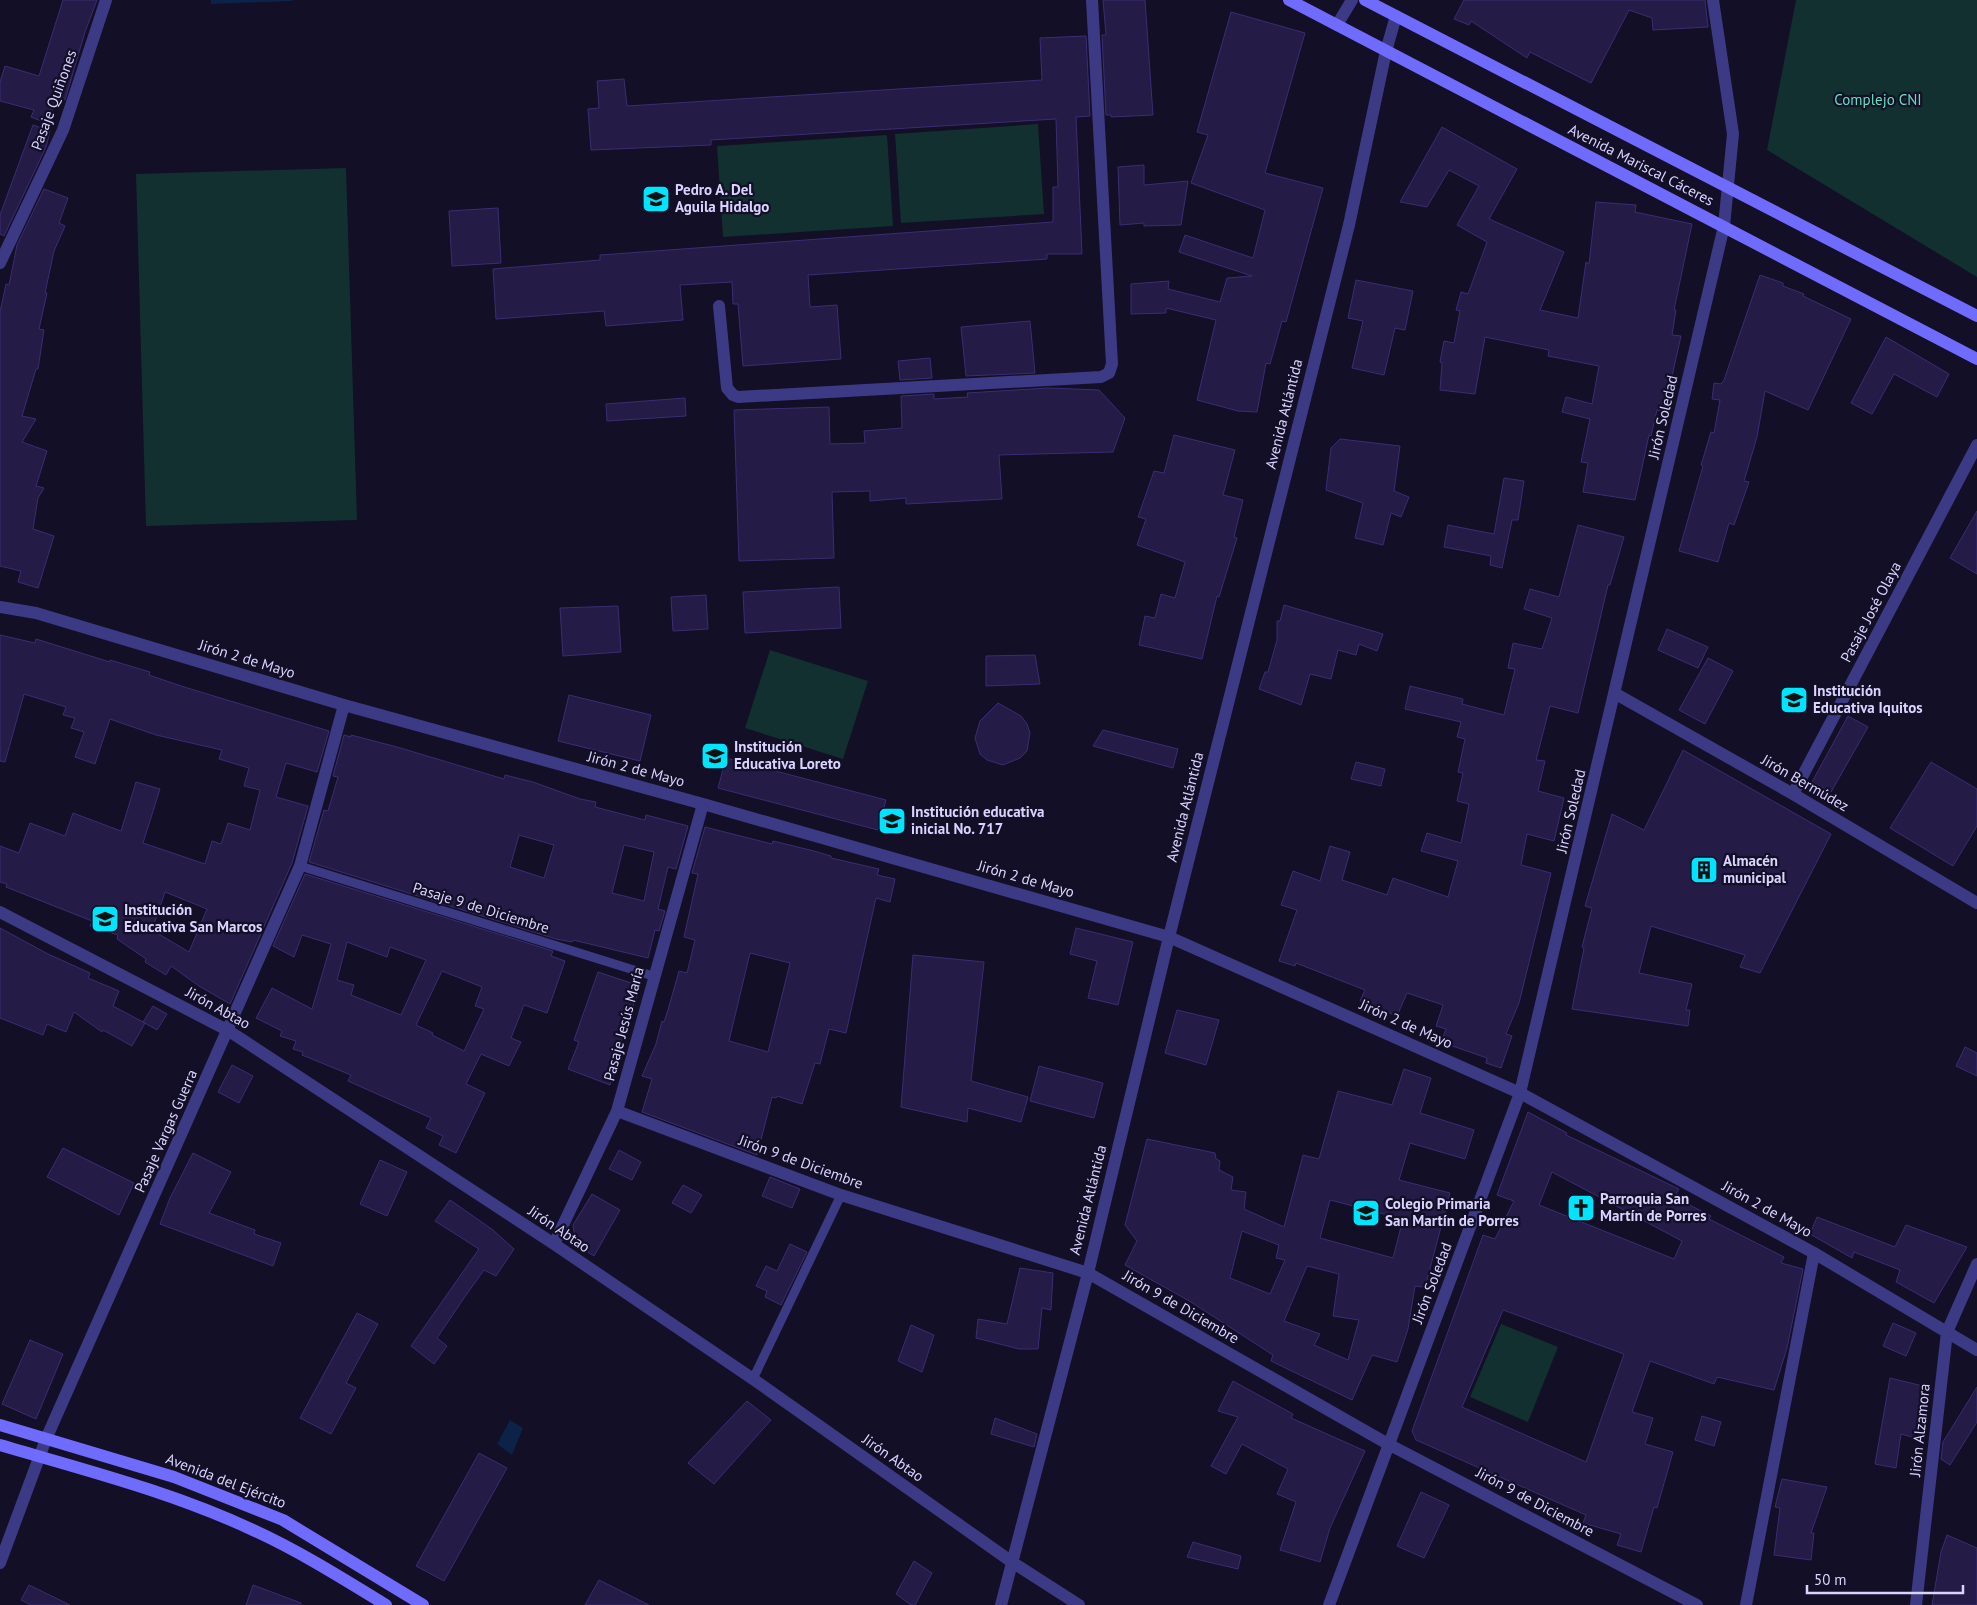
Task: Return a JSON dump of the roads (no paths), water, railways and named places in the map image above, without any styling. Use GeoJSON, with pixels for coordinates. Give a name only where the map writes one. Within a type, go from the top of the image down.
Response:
{"type":"FeatureCollection","features":[{"type":"Feature","properties":{"kind":"main road","name":"Avenida Mariscal Cáceres"},"geometry":{"type":"LineString","coordinates":[[1289,0],[1977,359]]}},
{"type":"Feature","properties":{"kind":"main road","name":"Avenida Mariscal Cáceres"},"geometry":{"type":"LineString","coordinates":[[1366,0],[1977,316]]}},
{"type":"Feature","properties":{"kind":"main road","name":"Avenida del Ejército"},"geometry":{"type":"LineString","coordinates":[[0,1425],[174,1476],[283,1520],[423,1605]]}},
{"type":"Feature","properties":{"kind":"main road"},"geometry":{"type":"LineString","coordinates":[[0,1445],[144,1486],[252,1529],[314,1560],[386,1605]]}},
{"type":"Feature","properties":{"kind":"street","name":"Pasaje Quiñones"},"geometry":{"type":"LineString","coordinates":[[0,263],[63,130],[106,0]]}},
{"type":"Feature","properties":{"kind":"street"},"geometry":{"type":"LineString","coordinates":[[719,306],[727,388],[733,395],[738,397],[1092,378],[1101,377],[1109,373],[1112,364],[1092,0]]}},
{"type":"Feature","properties":{"kind":"street"},"geometry":{"type":"LineString","coordinates":[[1337,25],[1352,0]]}},
{"type":"Feature","properties":{"kind":"street","name":"Jirón Soledad"},"geometry":{"type":"LineString","coordinates":[[1329,1605],[1520,1093],[1616,694],[1724,226],[1733,134],[1713,0]]}},
{"type":"Feature","properties":{"kind":"street","name":"Avenida Atlántida"},"geometry":{"type":"LineString","coordinates":[[1001,1605],[1088,1273],[1169,937],[1349,225],[1386,51],[1396,16]]}},
{"type":"Feature","properties":{"kind":"street","name":"Pasaje José Olaya"},"geometry":{"type":"LineString","coordinates":[[1793,794],[1977,445]]}},
{"type":"Feature","properties":{"kind":"street","name":"Jirón 2 de Mayo"},"geometry":{"type":"LineString","coordinates":[[0,607],[36,613],[344,705],[703,804],[1169,937],[1520,1093],[1814,1252],[1977,1350]]}},
{"type":"Feature","properties":{"kind":"street","name":"Jirón Bermúdez"},"geometry":{"type":"LineString","coordinates":[[1616,694],[1793,794],[1977,903]]}},
{"type":"Feature","properties":{"kind":"street","name":"Pasaje Vargas Guerra"},"geometry":{"type":"LineString","coordinates":[[0,1563],[46,1439],[229,1031],[300,866],[344,705]]}},
{"type":"Feature","properties":{"kind":"street","name":"Pasaje Jesús María"},"geometry":{"type":"LineString","coordinates":[[554,1244],[617,1111],[653,976],[703,804]]}},
{"type":"Feature","properties":{"kind":"street","name":"Jirón Abtao"},"geometry":{"type":"LineString","coordinates":[[0,912],[229,1031],[554,1244],[753,1379],[1012,1562],[1079,1605]]}},
{"type":"Feature","properties":{"kind":"street","name":"Jirón 9 de Diciembre"},"geometry":{"type":"LineString","coordinates":[[617,1111],[841,1195],[1088,1273],[1388,1444],[1696,1605]]}},
{"type":"Feature","properties":{"kind":"street"},"geometry":{"type":"LineString","coordinates":[[1746,1605],[1814,1252]]}},
{"type":"Feature","properties":{"kind":"street","name":"Jirón Alzamora"},"geometry":{"type":"LineString","coordinates":[[1916,1605],[1947,1332],[1977,1264]]}},
{"type":"Feature","properties":{"kind":"lane","name":"Pasaje 9 de Diciembre"},"geometry":{"type":"LineString","coordinates":[[300,866],[653,976]]}},
{"type":"Feature","properties":{"kind":"lane"},"geometry":{"type":"LineString","coordinates":[[753,1379],[841,1195]]}},
{"type":"Feature","properties":{"kind":"water"},"geometry":{"type":"Polygon","coordinates":[[[211,0],[292,0],[292,1],[211,4],[211,0]]]}},
{"type":"Feature","properties":{"kind":"water"},"geometry":{"type":"Polygon","coordinates":[[[510,1420],[523,1428],[512,1455],[497,1444],[510,1420]]]}},
{"type":"Feature","properties":{"kind":"place","name":"Pedro A. Del Aguila Hidalgo"},"geometry":{"type":"Point","coordinates":[656,199]}},
{"type":"Feature","properties":{"kind":"place","name":"Institución Educativa Iquitos"},"geometry":{"type":"Point","coordinates":[1794,700]}},
{"type":"Feature","properties":{"kind":"place","name":"Institución Educativa Loreto"},"geometry":{"type":"Point","coordinates":[715,756]}},
{"type":"Feature","properties":{"kind":"place","name":"Institución educativa inicial No. 717"},"geometry":{"type":"Point","coordinates":[892,821]}},
{"type":"Feature","properties":{"kind":"place","name":"Almacén municipal"},"geometry":{"type":"Point","coordinates":[1704,870]}},
{"type":"Feature","properties":{"kind":"place","name":"Institución Educativa San Marcos"},"geometry":{"type":"Point","coordinates":[105,919]}},
{"type":"Feature","properties":{"kind":"place","name":"Parroquia San Martín de Porres"},"geometry":{"type":"Point","coordinates":[1581,1208]}},
{"type":"Feature","properties":{"kind":"place","name":"Colegio Primaria San Martín de Porres"},"geometry":{"type":"Point","coordinates":[1366,1213]}},
{"type":"Feature","properties":{"kind":"park label","name":"Complejo CNI"},"geometry":{"type":"Point","coordinates":[1878,100]}}]}
